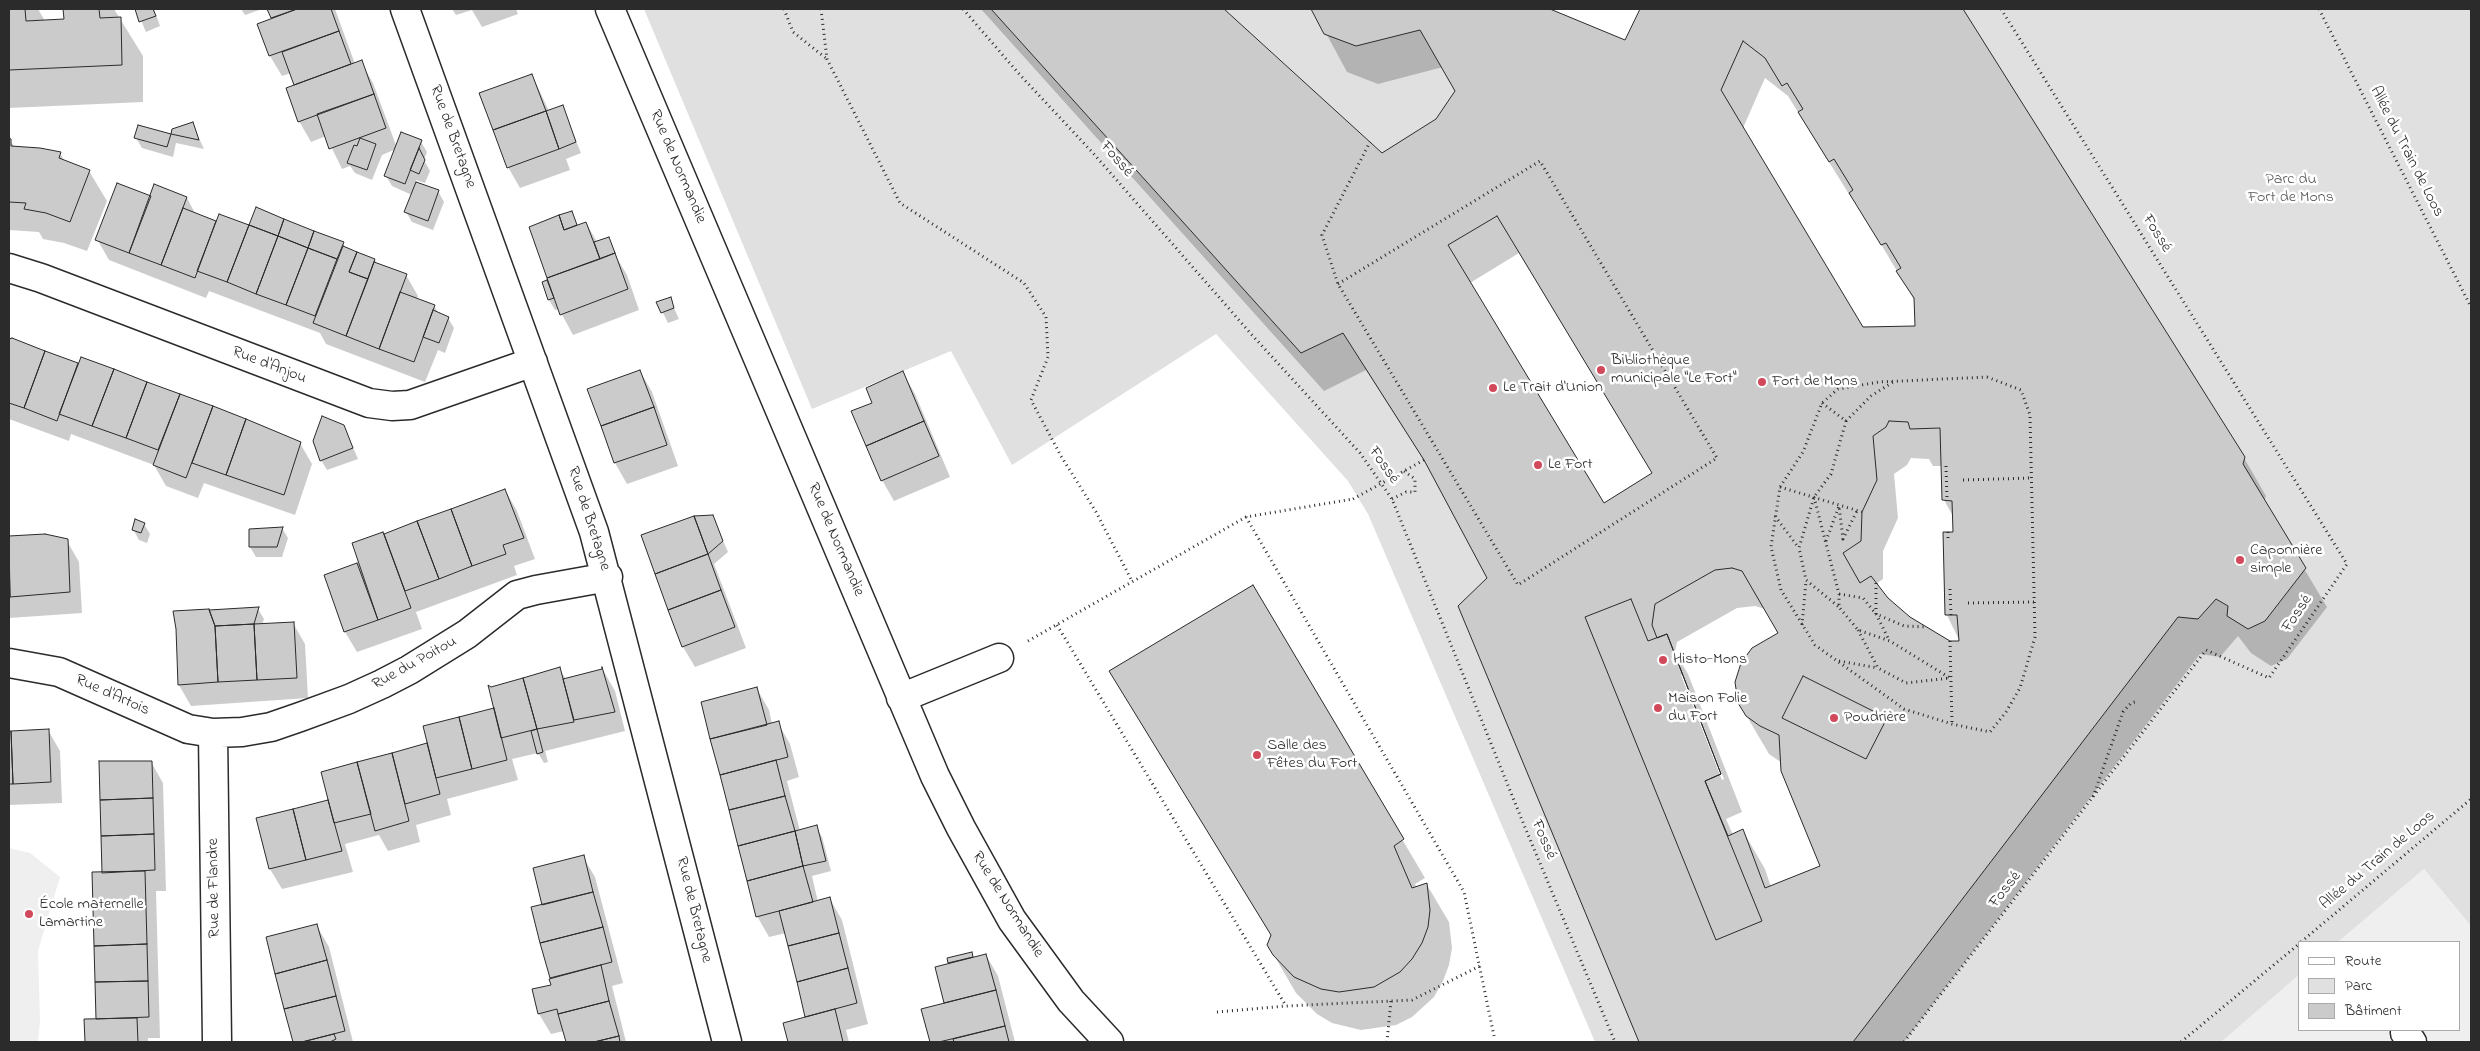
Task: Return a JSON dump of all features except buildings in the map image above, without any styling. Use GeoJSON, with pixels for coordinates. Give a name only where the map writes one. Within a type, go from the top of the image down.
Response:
{"type":"FeatureCollection","features":[{"type":"Feature","properties":{"kind":"street","name":"Rue de Bretagne"},"geometry":{"type":"LineString","coordinates":[[405,9],[585,505],[608,578],[727,1042]]}},
{"type":"Feature","properties":{"kind":"street","name":"Rue de Normandie"},"geometry":{"type":"LineString","coordinates":[[610,9],[901,698],[956,819],[1012,920],[1071,1001],[1109,1042]]}},
{"type":"Feature","properties":{"kind":"street","name":"Rue d'Anjou"},"geometry":{"type":"LineString","coordinates":[[9,268],[41,278],[368,403],[392,406],[410,405],[533,362]]}},
{"type":"Feature","properties":{"kind":"street","name":"Rue du Poitou"},"geometry":{"type":"LineString","coordinates":[[213,733],[271,727],[349,699],[409,670],[439,652],[467,634],[517,595],[608,578]]}},
{"type":"Feature","properties":{"kind":"street"},"geometry":{"type":"LineString","coordinates":[[901,698],[999,658]]}},
{"type":"Feature","properties":{"kind":"street","name":"Rue d'Artois"},"geometry":{"type":"LineString","coordinates":[[9,663],[59,672],[170,723],[213,733]]}},
{"type":"Feature","properties":{"kind":"street","name":"Rue de Flandre"},"geometry":{"type":"LineString","coordinates":[[213,733],[217,1042]]}},
{"type":"Feature","properties":{"kind":"path"},"geometry":{"type":"LineString","coordinates":[[784,9],[793,32],[827,60]]}},
{"type":"Feature","properties":{"kind":"path"},"geometry":{"type":"LineString","coordinates":[[822,9],[827,60],[900,203],[1024,283],[1046,317],[1048,357],[1031,400],[1060,456],[1096,512],[1132,581]]}},
{"type":"Feature","properties":{"kind":"path","name":"Fossé"},"geometry":{"type":"LineString","coordinates":[[963,9],[1020,75],[1094,153],[1252,335],[1360,453],[1392,499],[1524,825],[1615,1042]]}},
{"type":"Feature","properties":{"kind":"path","name":"Fossé"},"geometry":{"type":"LineString","coordinates":[[1904,1042],[2092,801],[2206,650],[2269,678],[2347,564],[2001,9]]}},
{"type":"Feature","properties":{"kind":"path","name":"Allée du Train de Loos"},"geometry":{"type":"LineString","coordinates":[[2319,9],[2471,306]]}},
{"type":"Feature","properties":{"kind":"path"},"geometry":{"type":"LineString","coordinates":[[1338,284],[1540,161],[1717,458],[1518,585],[1338,284],[1322,235],[1370,142]]}},
{"type":"Feature","properties":{"kind":"path"},"geometry":{"type":"LineString","coordinates":[[1987,377],[2021,390],[2030,414],[2035,637],[2020,688],[2006,712],[1990,732],[1952,724],[1904,709],[1816,645],[1781,590],[1771,547],[1780,487],[1803,452],[1822,403],[1838,389],[1894,381],[1987,377]]}},
{"type":"Feature","properties":{"kind":"path"},"geometry":{"type":"LineString","coordinates":[[1799,548],[1814,497],[1831,474],[1846,421],[1871,396],[1894,381]]}},
{"type":"Feature","properties":{"kind":"path"},"geometry":{"type":"LineString","coordinates":[[1822,403],[1846,421]]}},
{"type":"Feature","properties":{"kind":"path"},"geometry":{"type":"LineString","coordinates":[[999,658],[1246,517],[1354,499],[1424,460]]}},
{"type":"Feature","properties":{"kind":"path"},"geometry":{"type":"LineString","coordinates":[[1946,466],[1947,500]]}},
{"type":"Feature","properties":{"kind":"path"},"geometry":{"type":"LineString","coordinates":[[1392,499],[1406,492],[1415,492],[1415,479],[1404,471]]}},
{"type":"Feature","properties":{"kind":"path"},"geometry":{"type":"LineString","coordinates":[[1963,480],[2031,478]]}},
{"type":"Feature","properties":{"kind":"path"},"geometry":{"type":"LineString","coordinates":[[1780,487],[1862,512]]}},
{"type":"Feature","properties":{"kind":"path"},"geometry":{"type":"LineString","coordinates":[[1814,497],[1839,594],[1839,607]]}},
{"type":"Feature","properties":{"kind":"path"},"geometry":{"type":"LineString","coordinates":[[1839,506],[1843,539],[1857,511]]}},
{"type":"Feature","properties":{"kind":"path"},"geometry":{"type":"LineString","coordinates":[[1826,542],[1839,506]]}},
{"type":"Feature","properties":{"kind":"path"},"geometry":{"type":"LineString","coordinates":[[1775,516],[1799,548],[1806,580],[1802,625]]}},
{"type":"Feature","properties":{"kind":"path"},"geometry":{"type":"LineString","coordinates":[[1246,517],[1464,892],[1494,1036]]}},
{"type":"Feature","properties":{"kind":"path"},"geometry":{"type":"LineString","coordinates":[[1948,532],[1948,542]]}},
{"type":"Feature","properties":{"kind":"path"},"geometry":{"type":"LineString","coordinates":[[1806,580],[1839,607],[1858,630],[1878,668]]}},
{"type":"Feature","properties":{"kind":"path"},"geometry":{"type":"LineString","coordinates":[[1876,582],[1876,614]]}},
{"type":"Feature","properties":{"kind":"path"},"geometry":{"type":"LineString","coordinates":[[1950,589],[1951,616]]}},
{"type":"Feature","properties":{"kind":"path"},"geometry":{"type":"LineString","coordinates":[[1839,594],[1863,598],[1876,614],[1890,641]]}},
{"type":"Feature","properties":{"kind":"path"},"geometry":{"type":"LineString","coordinates":[[1968,603],[2034,602]]}},
{"type":"Feature","properties":{"kind":"path"},"geometry":{"type":"LineString","coordinates":[[1876,614],[1904,626],[1927,627]]}},
{"type":"Feature","properties":{"kind":"path"},"geometry":{"type":"LineString","coordinates":[[1057,625],[1286,1006]]}},
{"type":"Feature","properties":{"kind":"path"},"geometry":{"type":"LineString","coordinates":[[1858,630],[1890,641],[1950,678]]}},
{"type":"Feature","properties":{"kind":"path"},"geometry":{"type":"LineString","coordinates":[[1950,641],[1952,724]]}},
{"type":"Feature","properties":{"kind":"path"},"geometry":{"type":"LineString","coordinates":[[1836,661],[1878,668],[1906,683],[1950,678]]}},
{"type":"Feature","properties":{"kind":"path"},"geometry":{"type":"LineString","coordinates":[[2092,801],[2123,712],[2131,703],[2138,701]]}},
{"type":"Feature","properties":{"kind":"path","name":"Allée du Train de Loos"},"geometry":{"type":"LineString","coordinates":[[2302,941],[2471,799]]}},
{"type":"Feature","properties":{"kind":"path","name":"Allée du Train de Loos"},"geometry":{"type":"LineString","coordinates":[[2181,1042],[2298,945]]}},
{"type":"Feature","properties":{"kind":"path"},"geometry":{"type":"LineString","coordinates":[[1217,1012],[1286,1006],[1412,1000],[1480,966]]}},
{"type":"Feature","properties":{"kind":"path"},"geometry":{"type":"LineString","coordinates":[[1387,1042],[1391,1000]]}},
{"type":"Feature","properties":{"kind":"shaded area","name":"École maternelle Lamartine"},"geometry":{"type":"Polygon","coordinates":[[[9,848],[30,853],[60,877],[38,951],[40,1021],[38,1042],[9,1042],[9,848]]]}},
{"type":"Feature","properties":{"kind":"shaded area"},"geometry":{"type":"Polygon","coordinates":[[[2424,869],[2471,926],[2471,1042],[2221,1042],[2298,976],[2298,1031],[2460,1031],[2460,941],[2339,941],[2424,869]]]}},
{"type":"Feature","properties":{"kind":"green space"},"geometry":{"type":"Polygon","coordinates":[[[644,9],[991,9],[1301,353],[1343,333],[1424,460],[1487,578],[1458,607],[1639,1042],[1595,1042],[1368,514],[1348,481],[1216,334],[1012,465],[951,351],[812,409],[644,9]]]}},
{"type":"Feature","properties":{"kind":"green space"},"geometry":{"type":"Polygon","coordinates":[[[1224,9],[1311,9],[1324,34],[1356,46],[1420,30],[1455,91],[1436,119],[1382,153],[1224,9]]]}},
{"type":"Feature","properties":{"kind":"green space","name":"Parc du Fort de Mons"},"geometry":{"type":"Polygon","coordinates":[[[1963,9],[2471,9],[2471,926],[2424,869],[2339,941],[2298,941],[2298,976],[2221,1042],[1853,1042],[2178,617],[2216,599],[2228,606],[2228,616],[2249,629],[2265,621],[2306,568],[2243,465],[2245,457],[1963,9]]]}},
{"type":"Feature","properties":{"kind":"place","name":"Bibliothèque municipale \"Le Fort\""},"geometry":{"type":"Point","coordinates":[1601,370]}},
{"type":"Feature","properties":{"kind":"place","name":"Fort de Mons"},"geometry":{"type":"Point","coordinates":[1762,382]}},
{"type":"Feature","properties":{"kind":"place","name":"Le Trait d'Union"},"geometry":{"type":"Point","coordinates":[1493,388]}},
{"type":"Feature","properties":{"kind":"place","name":"Le Fort"},"geometry":{"type":"Point","coordinates":[1538,465]}},
{"type":"Feature","properties":{"kind":"place","name":"Caponnière simple"},"geometry":{"type":"Point","coordinates":[2240,560]}},
{"type":"Feature","properties":{"kind":"place","name":"Histo-Mons"},"geometry":{"type":"Point","coordinates":[1663,660]}},
{"type":"Feature","properties":{"kind":"place","name":"Maison Folie du Fort"},"geometry":{"type":"Point","coordinates":[1658,708]}},
{"type":"Feature","properties":{"kind":"place","name":"Poudrière"},"geometry":{"type":"Point","coordinates":[1834,718]}},
{"type":"Feature","properties":{"kind":"place","name":"Salle des Fêtes du Fort"},"geometry":{"type":"Point","coordinates":[1257,755]}},
{"type":"Feature","properties":{"kind":"place","name":"École maternelle Lamartine"},"geometry":{"type":"Point","coordinates":[29,914]}}]}
